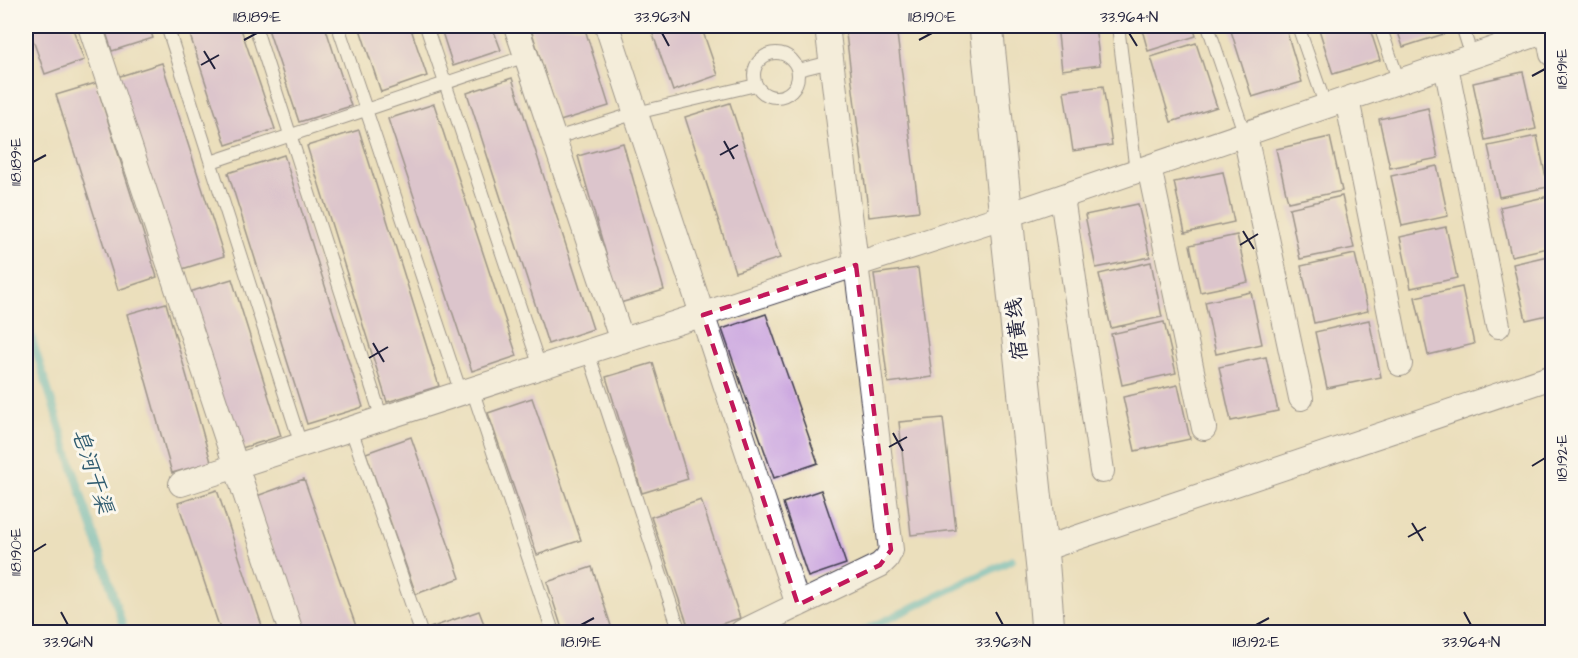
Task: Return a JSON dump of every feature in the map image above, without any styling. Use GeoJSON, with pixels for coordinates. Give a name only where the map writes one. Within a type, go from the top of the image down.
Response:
{"type":"FeatureCollection","features":[{"type":"Feature","properties":{"kind":"main road","name":"宿黄线"},"geometry":{"type":"LineString","coordinates":[[986,26],[1048,633]]}},
{"type":"Feature","properties":{"kind":"street"},"geometry":{"type":"LineString","coordinates":[[90,26],[291,633]]}},
{"type":"Feature","properties":{"kind":"street"},"geometry":{"type":"LineString","coordinates":[[516,26],[622,341]]}},
{"type":"Feature","properties":{"kind":"street"},"geometry":{"type":"LineString","coordinates":[[607,26],[798,605]]}},
{"type":"Feature","properties":{"kind":"street"},"geometry":{"type":"LineString","coordinates":[[742,633],[880,565],[888,558],[891,550],[827,26]]}},
{"type":"Feature","properties":{"kind":"street"},"geometry":{"type":"LineString","coordinates":[[181,484],[1005,216],[1446,66],[1549,28],[1552,54]]}},
{"type":"Feature","properties":{"kind":"street"},"geometry":{"type":"LineString","coordinates":[[1446,66],[1498,326]]}},
{"type":"Feature","properties":{"kind":"street"},"geometry":{"type":"LineString","coordinates":[[1336,103],[1400,364]]}},
{"type":"Feature","properties":{"kind":"street"},"geometry":{"type":"LineString","coordinates":[[1245,135],[1300,398]]}},
{"type":"Feature","properties":{"kind":"street"},"geometry":{"type":"LineString","coordinates":[[1142,170],[1204,428]]}},
{"type":"Feature","properties":{"kind":"street"},"geometry":{"type":"LineString","coordinates":[[1062,197],[1102,471]]}},
{"type":"Feature","properties":{"kind":"street"},"geometry":{"type":"LineString","coordinates":[[1040,550],[1552,377]]}},
{"type":"Feature","properties":{"kind":"lane"},"geometry":{"type":"LineString","coordinates":[[167,26],[301,445]]}},
{"type":"Feature","properties":{"kind":"lane"},"geometry":{"type":"LineString","coordinates":[[255,26],[382,419]]}},
{"type":"Feature","properties":{"kind":"lane"},"geometry":{"type":"LineString","coordinates":[[338,26],[553,633]]}},
{"type":"Feature","properties":{"kind":"lane"},"geometry":{"type":"LineString","coordinates":[[426,26],[540,368]]}},
{"type":"Feature","properties":{"kind":"lane"},"geometry":{"type":"LineString","coordinates":[[1118,26],[1142,170]]}},
{"type":"Feature","properties":{"kind":"lane"},"geometry":{"type":"LineString","coordinates":[[1208,26],[1245,135]]}},
{"type":"Feature","properties":{"kind":"lane"},"geometry":{"type":"LineString","coordinates":[[1298,26],[1336,103]]}},
{"type":"Feature","properties":{"kind":"lane"},"geometry":{"type":"LineString","coordinates":[[1380,26],[1399,82]]}},
{"type":"Feature","properties":{"kind":"lane"},"geometry":{"type":"LineString","coordinates":[[1462,26],[1472,57]]}},
{"type":"Feature","properties":{"kind":"lane"},"geometry":{"type":"LineString","coordinates":[[769,54],[785,54],[796,64],[798,70],[799,78],[793,91],[780,98],[773,98],[760,91],[754,78],[757,63],[769,54]]}},
{"type":"Feature","properties":{"kind":"lane"},"geometry":{"type":"LineString","coordinates":[[211,162],[526,56]]}},
{"type":"Feature","properties":{"kind":"lane"},"geometry":{"type":"LineString","coordinates":[[798,70],[831,62]]}},
{"type":"Feature","properties":{"kind":"lane"},"geometry":{"type":"LineString","coordinates":[[554,139],[636,113],[756,85]]}},
{"type":"Feature","properties":{"kind":"lane"},"geometry":{"type":"LineString","coordinates":[[588,352],[680,633]]}},
{"type":"Feature","properties":{"kind":"lane"},"geometry":{"type":"LineString","coordinates":[[351,429],[421,633]]}},
{"type":"Feature","properties":{"kind":"highlighted area"},"geometry":{"type":"Polygon","coordinates":[[[856,265],[891,550],[880,565],[798,605],[703,315],[856,265]]]}},
{"type":"Feature","properties":{"kind":"building"},"geometry":{"type":"Polygon","coordinates":[[[28,26],[72,26],[84,60],[45,74],[28,26]]]}},
{"type":"Feature","properties":{"kind":"building"},"geometry":{"type":"Polygon","coordinates":[[[104,26],[149,26],[153,38],[112,51],[104,26]]]}},
{"type":"Feature","properties":{"kind":"building"},"geometry":{"type":"Polygon","coordinates":[[[187,26],[240,26],[275,129],[226,145],[187,26]]]}},
{"type":"Feature","properties":{"kind":"building"},"geometry":{"type":"Polygon","coordinates":[[[267,26],[325,26],[351,106],[299,122],[267,26]]]}},
{"type":"Feature","properties":{"kind":"building"},"geometry":{"type":"Polygon","coordinates":[[[359,26],[410,26],[427,76],[381,92],[359,26]]]}},
{"type":"Feature","properties":{"kind":"building"},"geometry":{"type":"Polygon","coordinates":[[[440,26],[492,26],[501,50],[453,66],[440,26]]]}},
{"type":"Feature","properties":{"kind":"building"},"geometry":{"type":"Polygon","coordinates":[[[530,26],[584,26],[609,106],[560,121],[530,26]]]}},
{"type":"Feature","properties":{"kind":"building"},"geometry":{"type":"Polygon","coordinates":[[[650,26],[701,26],[718,75],[673,91],[650,26]]]}},
{"type":"Feature","properties":{"kind":"building"},"geometry":{"type":"Polygon","coordinates":[[[845,26],[896,26],[919,211],[869,217],[845,26]]]}},
{"type":"Feature","properties":{"kind":"building"},"geometry":{"type":"Polygon","coordinates":[[[1057,26],[1095,26],[1100,65],[1062,70],[1057,26]]]}},
{"type":"Feature","properties":{"kind":"building"},"geometry":{"type":"Polygon","coordinates":[[[1141,26],[1193,26],[1196,36],[1148,51],[1141,26]]]}},
{"type":"Feature","properties":{"kind":"building"},"geometry":{"type":"Polygon","coordinates":[[[1248,26],[1285,26],[1302,82],[1252,97],[1231,31],[1248,26]]]}},
{"type":"Feature","properties":{"kind":"building"},"geometry":{"type":"Polygon","coordinates":[[[1318,26],[1369,26],[1380,60],[1333,74],[1318,26]]]}},
{"type":"Feature","properties":{"kind":"building"},"geometry":{"type":"Polygon","coordinates":[[[1396,26],[1452,26],[1453,31],[1403,47],[1396,26]]]}},
{"type":"Feature","properties":{"kind":"building"},"geometry":{"type":"Polygon","coordinates":[[[1196,43],[1217,107],[1171,122],[1151,57],[1196,43]]]}},
{"type":"Feature","properties":{"kind":"building"},"geometry":{"type":"Polygon","coordinates":[[[162,63],[224,256],[179,270],[117,77],[162,63]]]}},
{"type":"Feature","properties":{"kind":"building"},"geometry":{"type":"Polygon","coordinates":[[[1523,72],[1536,129],[1485,140],[1473,83],[1523,72]]]}},
{"type":"Feature","properties":{"kind":"building"},"geometry":{"type":"Polygon","coordinates":[[[512,78],[593,329],[548,344],[467,93],[512,78]]]}},
{"type":"Feature","properties":{"kind":"building"},"geometry":{"type":"Polygon","coordinates":[[[96,83],[157,277],[118,290],[56,95],[96,83]]]}},
{"type":"Feature","properties":{"kind":"building"},"geometry":{"type":"Polygon","coordinates":[[[1103,86],[1112,145],[1073,151],[1064,91],[1103,86]]]}},
{"type":"Feature","properties":{"kind":"building"},"geometry":{"type":"Polygon","coordinates":[[[730,103],[780,258],[735,272],[685,117],[730,103]]]}},
{"type":"Feature","properties":{"kind":"building"},"geometry":{"type":"Polygon","coordinates":[[[434,104],[517,356],[472,371],[388,119],[434,104]]]}},
{"type":"Feature","properties":{"kind":"building"},"geometry":{"type":"Polygon","coordinates":[[[1428,108],[1438,158],[1390,168],[1379,119],[1428,108]]]}},
{"type":"Feature","properties":{"kind":"building"},"geometry":{"type":"Polygon","coordinates":[[[359,130],[439,386],[387,402],[307,146],[359,130]]]}},
{"type":"Feature","properties":{"kind":"building"},"geometry":{"type":"Polygon","coordinates":[[[1537,136],[1548,187],[1499,197],[1488,146],[1537,136]]]}},
{"type":"Feature","properties":{"kind":"building"},"geometry":{"type":"Polygon","coordinates":[[[1330,137],[1342,191],[1288,202],[1276,149],[1330,137]]]}},
{"type":"Feature","properties":{"kind":"building"},"geometry":{"type":"Polygon","coordinates":[[[623,143],[664,290],[620,303],[578,156],[623,143]]]}},
{"type":"Feature","properties":{"kind":"building"},"geometry":{"type":"Polygon","coordinates":[[[284,155],[363,407],[307,424],[228,173],[284,155]]]}},
{"type":"Feature","properties":{"kind":"building"},"geometry":{"type":"Polygon","coordinates":[[[1437,166],[1448,216],[1402,226],[1391,176],[1437,166]]]}},
{"type":"Feature","properties":{"kind":"building"},"geometry":{"type":"Polygon","coordinates":[[[1223,172],[1234,222],[1185,233],[1174,182],[1223,172]]]}},
{"type":"Feature","properties":{"kind":"building"},"geometry":{"type":"Polygon","coordinates":[[[1342,196],[1354,248],[1300,259],[1289,208],[1342,196]]]}},
{"type":"Feature","properties":{"kind":"building"},"geometry":{"type":"Polygon","coordinates":[[[1549,196],[1552,214],[1552,247],[1511,256],[1500,207],[1549,196]]]}},
{"type":"Feature","properties":{"kind":"building"},"geometry":{"type":"Polygon","coordinates":[[[1138,204],[1150,257],[1096,268],[1085,215],[1138,204]]]}},
{"type":"Feature","properties":{"kind":"building"},"geometry":{"type":"Polygon","coordinates":[[[1446,227],[1457,278],[1411,288],[1400,237],[1446,227]]]}},
{"type":"Feature","properties":{"kind":"building"},"geometry":{"type":"Polygon","coordinates":[[[1237,235],[1248,282],[1200,292],[1190,245],[1237,235]]]}},
{"type":"Feature","properties":{"kind":"building"},"geometry":{"type":"Polygon","coordinates":[[[1355,254],[1368,311],[1314,323],[1301,266],[1355,254]]]}},
{"type":"Feature","properties":{"kind":"building"},"geometry":{"type":"Polygon","coordinates":[[[1552,255],[1552,314],[1526,320],[1513,264],[1552,255]]]}},
{"type":"Feature","properties":{"kind":"building"},"geometry":{"type":"Polygon","coordinates":[[[1151,262],[1162,317],[1111,328],[1099,274],[1151,262]]]}},
{"type":"Feature","properties":{"kind":"building"},"geometry":{"type":"Polygon","coordinates":[[[918,268],[932,377],[888,383],[874,274],[918,268]]]}},
{"type":"Feature","properties":{"kind":"building"},"geometry":{"type":"Polygon","coordinates":[[[232,279],[281,436],[235,450],[186,293],[232,279]]]}},
{"type":"Feature","properties":{"kind":"building"},"geometry":{"type":"Polygon","coordinates":[[[1462,287],[1474,344],[1428,355],[1415,297],[1462,287]]]}},
{"type":"Feature","properties":{"kind":"building"},"geometry":{"type":"Polygon","coordinates":[[[1251,292],[1262,344],[1216,354],[1205,302],[1251,292]]]}},
{"type":"Feature","properties":{"kind":"building"},"geometry":{"type":"Polygon","coordinates":[[[166,303],[211,462],[172,473],[127,314],[166,303]]]}},
{"type":"Feature","properties":{"kind":"building"},"geometry":{"type":"Polygon","coordinates":[[[766,314],[818,463],[774,478],[722,329],[766,314]]]}},
{"type":"Feature","properties":{"kind":"building"},"geometry":{"type":"Polygon","coordinates":[[[1369,320],[1381,377],[1327,388],[1315,332],[1369,320]]]}},
{"type":"Feature","properties":{"kind":"building"},"geometry":{"type":"Polygon","coordinates":[[[1164,322],[1176,373],[1122,385],[1111,334],[1164,322]]]}},
{"type":"Feature","properties":{"kind":"building"},"geometry":{"type":"Polygon","coordinates":[[[1266,357],[1278,411],[1231,421],[1219,367],[1266,357]]]}},
{"type":"Feature","properties":{"kind":"building"},"geometry":{"type":"Polygon","coordinates":[[[653,363],[688,479],[642,493],[606,377],[653,363]]]}},
{"type":"Feature","properties":{"kind":"building"},"geometry":{"type":"Polygon","coordinates":[[[1178,385],[1190,439],[1135,451],[1123,397],[1178,385]]]}},
{"type":"Feature","properties":{"kind":"building"},"geometry":{"type":"Polygon","coordinates":[[[532,398],[581,540],[537,555],[488,413],[532,398]]]}},
{"type":"Feature","properties":{"kind":"building"},"geometry":{"type":"Polygon","coordinates":[[[943,418],[956,530],[911,535],[899,422],[943,418]]]}},
{"type":"Feature","properties":{"kind":"building"},"geometry":{"type":"Polygon","coordinates":[[[411,437],[460,578],[416,594],[366,453],[411,437]]]}},
{"type":"Feature","properties":{"kind":"building"},"geometry":{"type":"Polygon","coordinates":[[[304,479],[358,632],[302,632],[254,497],[304,479]]]}},
{"type":"Feature","properties":{"kind":"building"},"geometry":{"type":"Polygon","coordinates":[[[217,490],[264,632],[221,632],[178,503],[217,490]]]}},
{"type":"Feature","properties":{"kind":"building"},"geometry":{"type":"Polygon","coordinates":[[[821,490],[846,564],[808,577],[783,503],[821,490]]]}},
{"type":"Feature","properties":{"kind":"building"},"geometry":{"type":"Polygon","coordinates":[[[701,500],[740,618],[690,632],[651,517],[701,500]]]}},
{"type":"Feature","properties":{"kind":"building"},"geometry":{"type":"Polygon","coordinates":[[[592,567],[613,632],[563,632],[547,582],[592,567]]]}},
{"type":"Feature","properties":{"kind":"building"},"geometry":{"type":"Polygon","coordinates":[[[479,611],[487,632],[432,632],[430,628],[479,611]]]}},
{"type":"Feature","properties":{"kind":"waterway","name":"皂河干渠"},"geometry":{"type":"LineString","coordinates":[[26,320],[125,632]]}},
{"type":"Feature","properties":{"kind":"waterway"},"geometry":{"type":"LineString","coordinates":[[861,632],[1012,560]]}}]}
